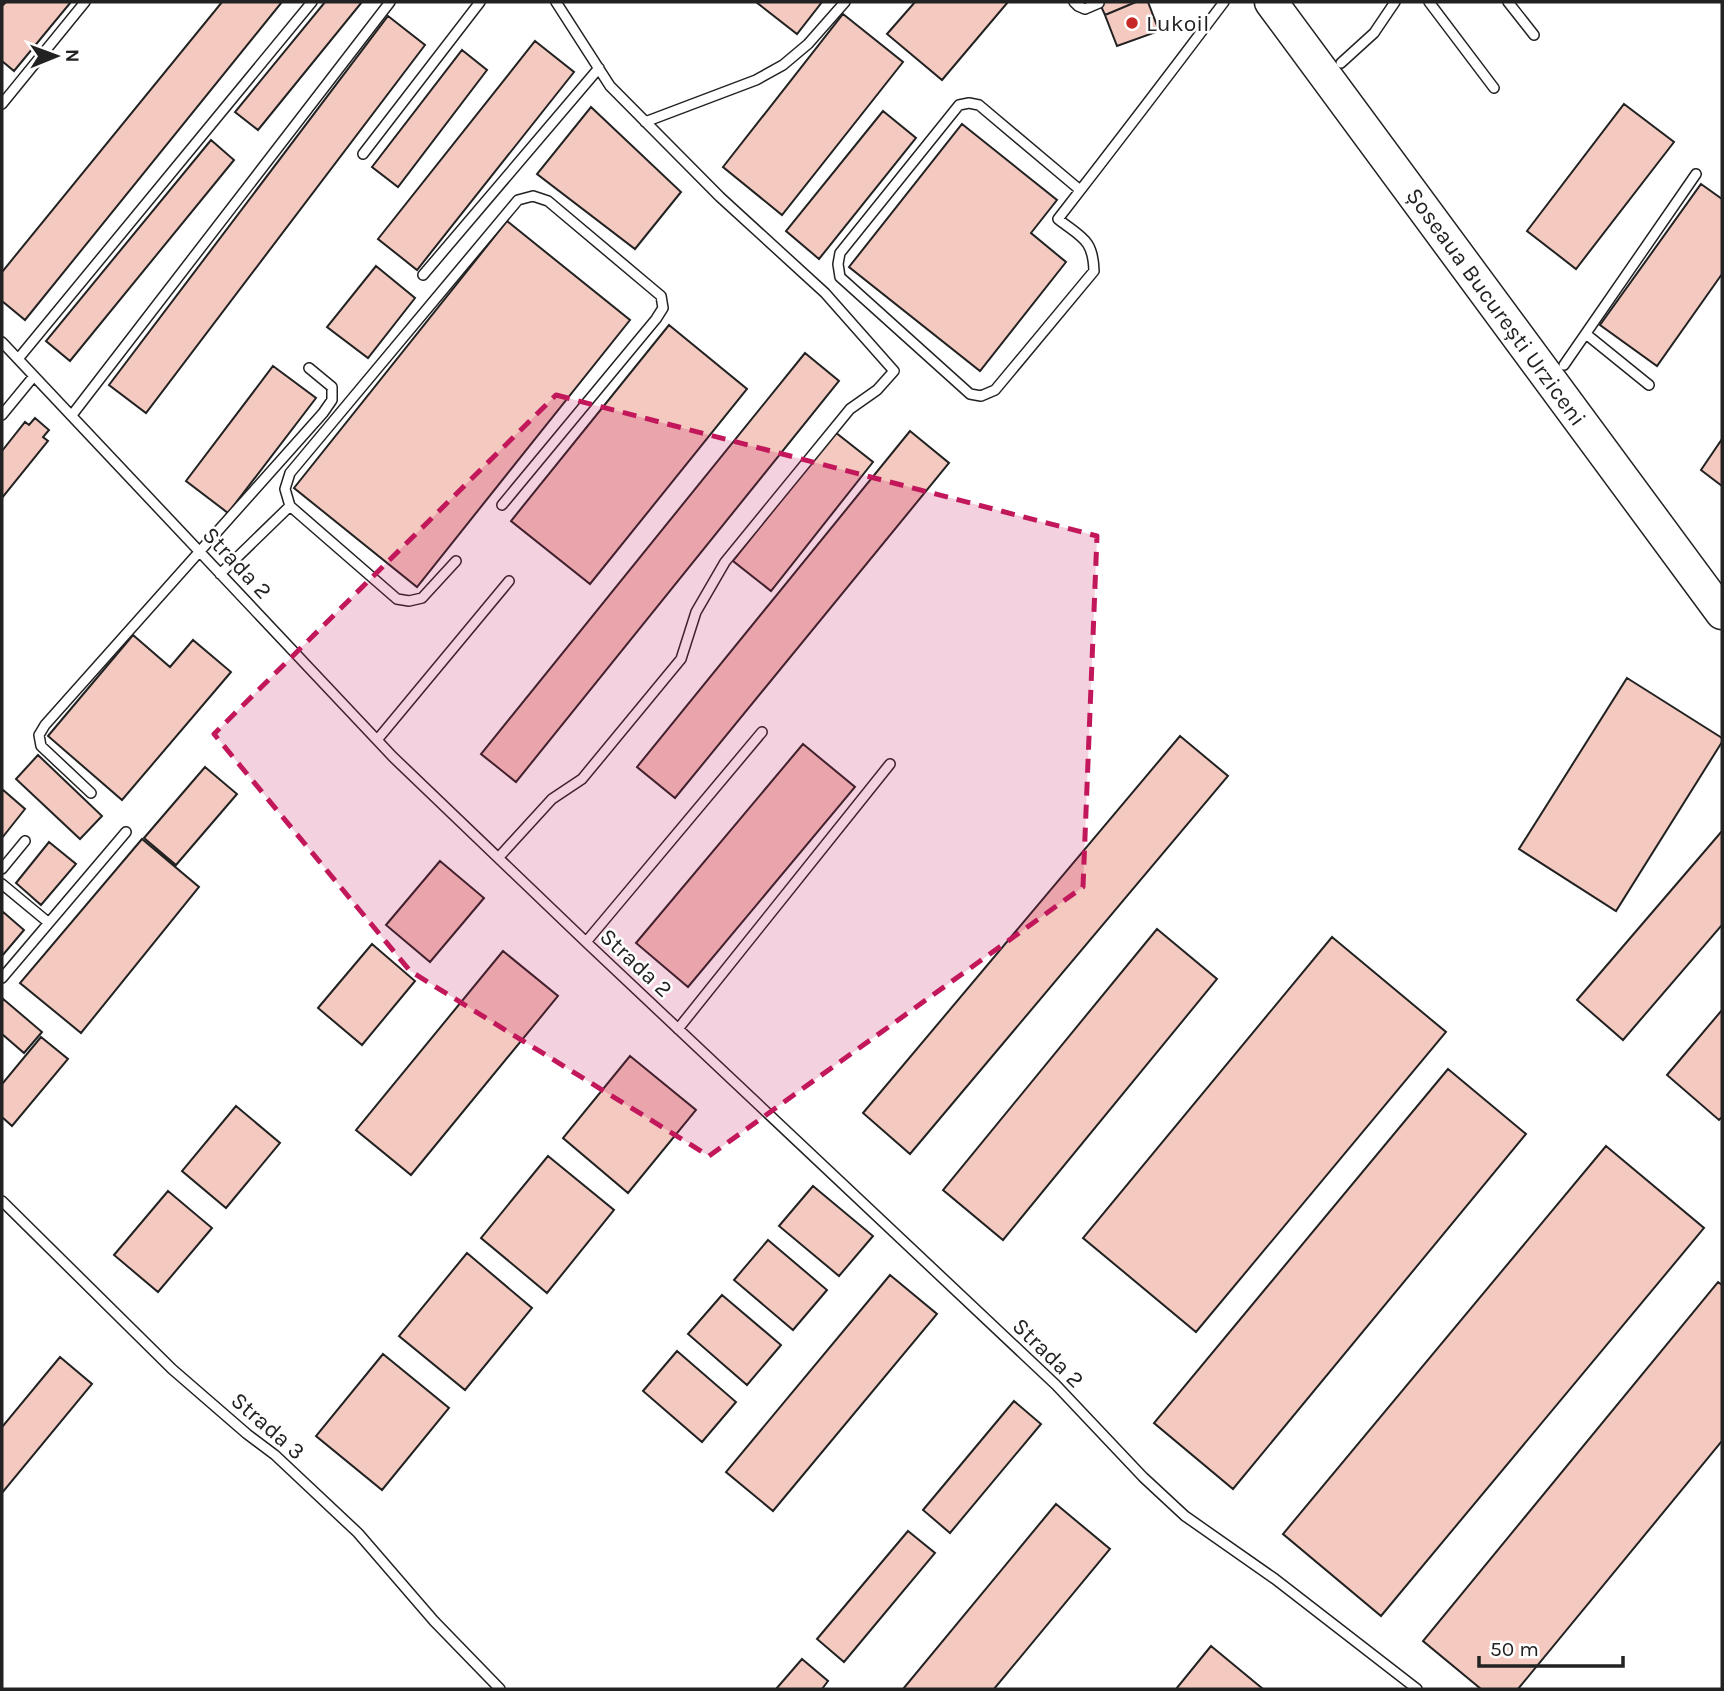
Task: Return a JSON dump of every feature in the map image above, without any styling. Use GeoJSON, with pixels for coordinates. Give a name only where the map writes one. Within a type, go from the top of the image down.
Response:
{"type":"FeatureCollection","features":[{"type":"Feature","properties":{"kind":"highway","name":"Șoseaua București Urziceni"},"geometry":{"type":"LineString","coordinates":[[1271,2],[1722,613]]}},
{"type":"Feature","properties":{"kind":"highway","name":"Șoseaua București Urziceni"},"geometry":{"type":"LineString","coordinates":[[1297,2],[1722,579]]}},
{"type":"Feature","properties":{"kind":"lane"},"geometry":{"type":"LineString","coordinates":[[2,103],[85,2]]}},
{"type":"Feature","properties":{"kind":"lane"},"geometry":{"type":"LineString","coordinates":[[18,359],[312,2]]}},
{"type":"Feature","properties":{"kind":"lane"},"geometry":{"type":"LineString","coordinates":[[72,415],[390,2]]}},
{"type":"Feature","properties":{"kind":"lane"},"geometry":{"type":"LineString","coordinates":[[363,154],[480,2]]}},
{"type":"Feature","properties":{"kind":"lane"},"geometry":{"type":"LineString","coordinates":[[499,857],[552,799],[582,779],[681,659],[696,612],[725,562],[850,409],[877,390],[894,371],[825,293],[720,197],[610,86],[556,2]]}},
{"type":"Feature","properties":{"kind":"lane"},"geometry":{"type":"LineString","coordinates":[[645,122],[756,80],[783,65],[808,44],[845,2]]}},
{"type":"Feature","properties":{"kind":"lane"},"geometry":{"type":"LineString","coordinates":[[1074,2],[1085,9],[1100,3]]}},
{"type":"Feature","properties":{"kind":"lane"},"geometry":{"type":"LineString","coordinates":[[1080,190],[979,105],[959,105],[840,253],[840,277],[970,394],[981,396],[995,390],[1094,271],[1089,244],[1058,219],[1224,2]]}},
{"type":"Feature","properties":{"kind":"lane"},"geometry":{"type":"LineString","coordinates":[[1341,63],[1374,33],[1395,2]]}},
{"type":"Feature","properties":{"kind":"lane"},"geometry":{"type":"LineString","coordinates":[[1429,2],[1494,88]]}},
{"type":"Feature","properties":{"kind":"lane"},"geometry":{"type":"LineString","coordinates":[[1508,2],[1534,36]]}},
{"type":"Feature","properties":{"kind":"lane"},"geometry":{"type":"LineString","coordinates":[[423,275],[599,68]]}},
{"type":"Feature","properties":{"kind":"lane"},"geometry":{"type":"LineString","coordinates":[[1564,366],[1696,174]]}},
{"type":"Feature","properties":{"kind":"lane"},"geometry":{"type":"LineString","coordinates":[[456,561],[422,598],[409,601],[397,599],[290,506],[285,489],[290,473],[518,200],[533,196],[548,201],[661,296],[663,308],[502,505]]}},
{"type":"Feature","properties":{"kind":"lane"},"geometry":{"type":"LineString","coordinates":[[1586,334],[1649,385]]}},
{"type":"Feature","properties":{"kind":"lane","name":"Strada 2"},"geometry":{"type":"LineString","coordinates":[[2,342],[377,740],[586,942],[1056,1385],[1143,1477],[1185,1516],[1275,1579],[1417,1689]]}},
{"type":"Feature","properties":{"kind":"lane"},"geometry":{"type":"LineString","coordinates":[[91,793],[41,746],[39,735],[323,413],[332,400],[332,387],[309,368]]}},
{"type":"Feature","properties":{"kind":"lane"},"geometry":{"type":"LineString","coordinates":[[2,415],[34,376]]}},
{"type":"Feature","properties":{"kind":"lane"},"geometry":{"type":"LineString","coordinates":[[220,573],[290,506]]}},
{"type":"Feature","properties":{"kind":"lane"},"geometry":{"type":"LineString","coordinates":[[377,740],[509,581]]}},
{"type":"Feature","properties":{"kind":"lane"},"geometry":{"type":"LineString","coordinates":[[586,942],[762,732]]}},
{"type":"Feature","properties":{"kind":"lane"},"geometry":{"type":"LineString","coordinates":[[678,1029],[890,764]]}},
{"type":"Feature","properties":{"kind":"lane"},"geometry":{"type":"LineString","coordinates":[[2,978],[126,832]]}},
{"type":"Feature","properties":{"kind":"lane"},"geometry":{"type":"LineString","coordinates":[[2,869],[25,841]]}},
{"type":"Feature","properties":{"kind":"lane"},"geometry":{"type":"LineString","coordinates":[[2,884],[49,923]]}},
{"type":"Feature","properties":{"kind":"lane","name":"Strada 3"},"geometry":{"type":"LineString","coordinates":[[2,1201],[172,1369],[275,1455],[358,1533],[434,1621],[500,1689]]}},
{"type":"Feature","properties":{"kind":"highlighted area"},"geometry":{"type":"Polygon","coordinates":[[[556,395],[1097,536],[1083,887],[709,1156],[410,971],[214,734],[556,395]]]}},
{"type":"Feature","properties":{"kind":"building"},"geometry":{"type":"Polygon","coordinates":[[[6,2],[71,2],[14,71],[2,61],[2,6],[6,2]]]}},
{"type":"Feature","properties":{"kind":"building"},"geometry":{"type":"Polygon","coordinates":[[[222,2],[282,2],[25,320],[2,301],[2,272],[222,2]]]}},
{"type":"Feature","properties":{"kind":"building"},"geometry":{"type":"Polygon","coordinates":[[[325,2],[362,2],[258,130],[235,112],[325,2]]]}},
{"type":"Feature","properties":{"kind":"building"},"geometry":{"type":"Polygon","coordinates":[[[756,2],[822,2],[797,34],[756,2]]]}},
{"type":"Feature","properties":{"kind":"building"},"geometry":{"type":"Polygon","coordinates":[[[915,2],[1008,2],[942,80],[887,34],[915,2]]]}},
{"type":"Feature","properties":{"kind":"building"},"geometry":{"type":"Polygon","coordinates":[[[1099,2],[1136,2],[1105,15],[1099,2]]]}},
{"type":"Feature","properties":{"kind":"building","name":"Lukoil"},"geometry":{"type":"Polygon","coordinates":[[[1136,2],[1148,2],[1159,31],[1117,46],[1105,15],[1136,2]]]}},
{"type":"Feature","properties":{"kind":"building"},"geometry":{"type":"Polygon","coordinates":[[[843,14],[903,62],[782,215],[723,167],[843,14]]]}},
{"type":"Feature","properties":{"kind":"building"},"geometry":{"type":"Polygon","coordinates":[[[388,16],[425,45],[146,413],[109,385],[388,16]]]}},
{"type":"Feature","properties":{"kind":"building"},"geometry":{"type":"Polygon","coordinates":[[[535,41],[574,72],[417,270],[378,239],[535,41]]]}},
{"type":"Feature","properties":{"kind":"building"},"geometry":{"type":"Polygon","coordinates":[[[462,50],[487,70],[398,187],[372,167],[462,50]]]}},
{"type":"Feature","properties":{"kind":"building"},"geometry":{"type":"Polygon","coordinates":[[[1624,104],[1674,142],[1576,269],[1527,231],[1624,104]]]}},
{"type":"Feature","properties":{"kind":"building"},"geometry":{"type":"Polygon","coordinates":[[[591,107],[681,192],[635,249],[537,174],[591,107]]]}},
{"type":"Feature","properties":{"kind":"building"},"geometry":{"type":"Polygon","coordinates":[[[883,111],[916,138],[819,259],[786,231],[883,111]]]}},
{"type":"Feature","properties":{"kind":"building"},"geometry":{"type":"Polygon","coordinates":[[[962,124],[1057,200],[1031,233],[1066,262],[980,371],[849,267],[962,124]]]}},
{"type":"Feature","properties":{"kind":"building"},"geometry":{"type":"Polygon","coordinates":[[[211,140],[234,160],[70,361],[46,341],[211,140]]]}},
{"type":"Feature","properties":{"kind":"building"},"geometry":{"type":"Polygon","coordinates":[[[1701,184],[1722,199],[1722,274],[1657,366],[1600,325],[1701,184]]]}},
{"type":"Feature","properties":{"kind":"building"},"geometry":{"type":"Polygon","coordinates":[[[507,221],[630,320],[417,587],[294,488],[507,221]]]}},
{"type":"Feature","properties":{"kind":"building"},"geometry":{"type":"Polygon","coordinates":[[[376,266],[415,298],[368,358],[327,327],[376,266]]]}},
{"type":"Feature","properties":{"kind":"building"},"geometry":{"type":"Polygon","coordinates":[[[669,325],[747,389],[590,584],[511,521],[669,325]]]}},
{"type":"Feature","properties":{"kind":"building"},"geometry":{"type":"Polygon","coordinates":[[[805,353],[839,381],[516,782],[481,754],[805,353]]]}},
{"type":"Feature","properties":{"kind":"building"},"geometry":{"type":"Polygon","coordinates":[[[273,366],[316,398],[228,513],[186,481],[273,366]]]}},
{"type":"Feature","properties":{"kind":"building"},"geometry":{"type":"Polygon","coordinates":[[[35,418],[49,430],[43,437],[48,441],[2,498],[2,451],[25,422],[29,425],[35,418]]]}},
{"type":"Feature","properties":{"kind":"building"},"geometry":{"type":"Polygon","coordinates":[[[910,431],[949,463],[675,798],[637,767],[910,431]]]}},
{"type":"Feature","properties":{"kind":"building"},"geometry":{"type":"Polygon","coordinates":[[[835,432],[873,462],[771,591],[733,561],[835,432]]]}},
{"type":"Feature","properties":{"kind":"building"},"geometry":{"type":"Polygon","coordinates":[[[1722,439],[1722,486],[1701,470],[1722,439]]]}},
{"type":"Feature","properties":{"kind":"building"},"geometry":{"type":"Polygon","coordinates":[[[133,635],[170,667],[193,640],[231,672],[122,800],[48,736],[133,635]]]}},
{"type":"Feature","properties":{"kind":"building"},"geometry":{"type":"Polygon","coordinates":[[[1627,678],[1722,738],[1722,742],[1616,911],[1519,849],[1627,678]]]}},
{"type":"Feature","properties":{"kind":"building"},"geometry":{"type":"Polygon","coordinates":[[[1180,736],[1228,776],[910,1154],[863,1113],[1180,736]]]}},
{"type":"Feature","properties":{"kind":"building"},"geometry":{"type":"Polygon","coordinates":[[[803,744],[855,787],[688,987],[636,943],[803,744]]]}},
{"type":"Feature","properties":{"kind":"building"},"geometry":{"type":"Polygon","coordinates":[[[38,755],[102,816],[80,839],[16,779],[38,755]]]}},
{"type":"Feature","properties":{"kind":"building"},"geometry":{"type":"Polygon","coordinates":[[[205,767],[237,794],[176,865],[144,838],[205,767]]]}},
{"type":"Feature","properties":{"kind":"building"},"geometry":{"type":"Polygon","coordinates":[[[2,789],[25,809],[2,838],[2,789]]]}},
{"type":"Feature","properties":{"kind":"building"},"geometry":{"type":"Polygon","coordinates":[[[1722,831],[1722,925],[1623,1040],[1577,1000],[1722,831]]]}},
{"type":"Feature","properties":{"kind":"building"},"geometry":{"type":"Polygon","coordinates":[[[142,839],[199,887],[81,1033],[20,983],[142,839]]]}},
{"type":"Feature","properties":{"kind":"building"},"geometry":{"type":"Polygon","coordinates":[[[49,842],[76,864],[41,905],[16,883],[49,842]]]}},
{"type":"Feature","properties":{"kind":"building"},"geometry":{"type":"Polygon","coordinates":[[[440,861],[484,898],[430,962],[386,925],[440,861]]]}},
{"type":"Feature","properties":{"kind":"building"},"geometry":{"type":"Polygon","coordinates":[[[2,911],[24,930],[2,956],[2,911]]]}},
{"type":"Feature","properties":{"kind":"building"},"geometry":{"type":"Polygon","coordinates":[[[1157,929],[1217,979],[1003,1240],[943,1190],[1157,929]]]}},
{"type":"Feature","properties":{"kind":"building"},"geometry":{"type":"Polygon","coordinates":[[[1332,937],[1446,1032],[1196,1332],[1083,1238],[1332,937]]]}},
{"type":"Feature","properties":{"kind":"building"},"geometry":{"type":"Polygon","coordinates":[[[372,944],[415,981],[362,1045],[318,1008],[372,944]]]}},
{"type":"Feature","properties":{"kind":"building"},"geometry":{"type":"Polygon","coordinates":[[[503,951],[558,996],[411,1175],[356,1130],[503,951]]]}},
{"type":"Feature","properties":{"kind":"building"},"geometry":{"type":"Polygon","coordinates":[[[2,998],[42,1032],[24,1053],[2,1034],[2,998]]]}},
{"type":"Feature","properties":{"kind":"building"},"geometry":{"type":"Polygon","coordinates":[[[1722,1010],[1722,1117],[1719,1120],[1667,1075],[1722,1010]]]}},
{"type":"Feature","properties":{"kind":"building"},"geometry":{"type":"Polygon","coordinates":[[[41,1037],[68,1059],[12,1126],[2,1117],[2,1084],[41,1037]]]}},
{"type":"Feature","properties":{"kind":"building"},"geometry":{"type":"Polygon","coordinates":[[[630,1056],[696,1110],[628,1193],[563,1138],[630,1056]]]}},
{"type":"Feature","properties":{"kind":"building"},"geometry":{"type":"Polygon","coordinates":[[[1448,1069],[1526,1134],[1233,1489],[1154,1423],[1448,1069]]]}},
{"type":"Feature","properties":{"kind":"building"},"geometry":{"type":"Polygon","coordinates":[[[236,1106],[280,1143],[226,1208],[182,1171],[236,1106]]]}},
{"type":"Feature","properties":{"kind":"building"},"geometry":{"type":"Polygon","coordinates":[[[1606,1146],[1704,1228],[1381,1616],[1283,1534],[1606,1146]]]}},
{"type":"Feature","properties":{"kind":"building"},"geometry":{"type":"Polygon","coordinates":[[[548,1156],[614,1210],[547,1293],[481,1238],[548,1156]]]}},
{"type":"Feature","properties":{"kind":"building"},"geometry":{"type":"Polygon","coordinates":[[[813,1186],[873,1236],[839,1276],[779,1226],[813,1186]]]}},
{"type":"Feature","properties":{"kind":"building"},"geometry":{"type":"Polygon","coordinates":[[[168,1191],[212,1228],[158,1292],[114,1255],[168,1191]]]}},
{"type":"Feature","properties":{"kind":"building"},"geometry":{"type":"Polygon","coordinates":[[[768,1240],[827,1290],[793,1330],[734,1280],[768,1240]]]}},
{"type":"Feature","properties":{"kind":"building"},"geometry":{"type":"Polygon","coordinates":[[[467,1253],[532,1308],[465,1390],[399,1336],[467,1253]]]}},
{"type":"Feature","properties":{"kind":"building"},"geometry":{"type":"Polygon","coordinates":[[[890,1275],[937,1314],[773,1511],[726,1472],[890,1275]]]}},
{"type":"Feature","properties":{"kind":"building"},"geometry":{"type":"Polygon","coordinates":[[[1718,1282],[1722,1285],[1722,1441],[1518,1689],[1481,1689],[1423,1641],[1718,1282]]]}},
{"type":"Feature","properties":{"kind":"building"},"geometry":{"type":"Polygon","coordinates":[[[722,1295],[781,1345],[747,1385],[688,1334],[722,1295]]]}},
{"type":"Feature","properties":{"kind":"building"},"geometry":{"type":"Polygon","coordinates":[[[677,1351],[736,1402],[702,1442],[643,1391],[677,1351]]]}},
{"type":"Feature","properties":{"kind":"building"},"geometry":{"type":"Polygon","coordinates":[[[383,1354],[449,1408],[382,1490],[316,1436],[383,1354]]]}},
{"type":"Feature","properties":{"kind":"building"},"geometry":{"type":"Polygon","coordinates":[[[60,1357],[92,1384],[2,1493],[2,1427],[60,1357]]]}},
{"type":"Feature","properties":{"kind":"building"},"geometry":{"type":"Polygon","coordinates":[[[1014,1401],[1041,1424],[950,1533],[923,1510],[1014,1401]]]}},
{"type":"Feature","properties":{"kind":"building"},"geometry":{"type":"Polygon","coordinates":[[[1056,1504],[1110,1549],[994,1689],[903,1689],[1056,1504]]]}},
{"type":"Feature","properties":{"kind":"building"},"geometry":{"type":"Polygon","coordinates":[[[908,1531],[935,1553],[844,1662],[817,1639],[908,1531]]]}},
{"type":"Feature","properties":{"kind":"building"},"geometry":{"type":"Polygon","coordinates":[[[1211,1646],[1263,1689],[1176,1689],[1211,1646]]]}},
{"type":"Feature","properties":{"kind":"building"},"geometry":{"type":"Polygon","coordinates":[[[802,1659],[828,1681],[822,1689],[776,1689],[802,1659]]]}},
{"type":"Feature","properties":{"kind":"place","name":"Lukoil"},"geometry":{"type":"Point","coordinates":[1132,23]}}]}
